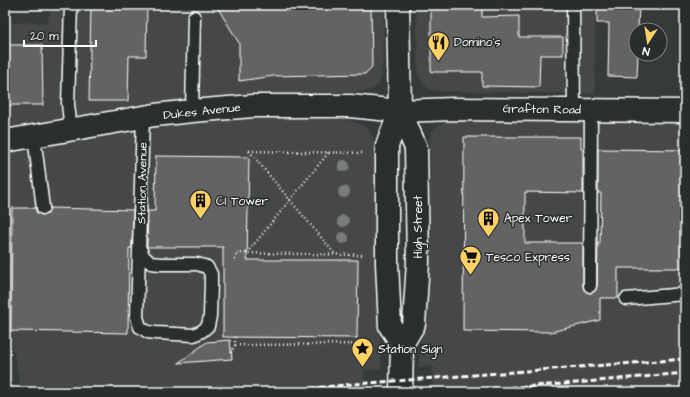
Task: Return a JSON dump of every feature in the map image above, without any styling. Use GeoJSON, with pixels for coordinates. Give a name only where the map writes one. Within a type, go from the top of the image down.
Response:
{"type":"FeatureCollection","features":[{"type":"Feature","properties":{"kind":"street","name":"High Street"},"geometry":{"type":"LineString","coordinates":[[398,5],[400,111],[388,146],[387,263],[390,326],[402,344]]}},
{"type":"Feature","properties":{"kind":"street","name":"Dukes Avenue"},"geometry":{"type":"LineString","coordinates":[[5,141],[192,111],[253,106],[350,106],[400,111]]}},
{"type":"Feature","properties":{"kind":"street","name":"Grafton Road"},"geometry":{"type":"LineString","coordinates":[[400,111],[454,109],[685,112]]}},
{"type":"Feature","properties":{"kind":"street","name":"High Street"},"geometry":{"type":"LineString","coordinates":[[400,111],[416,148],[418,169],[418,262],[414,324],[402,344],[401,392]]}},
{"type":"Feature","properties":{"kind":"lane"},"geometry":{"type":"LineString","coordinates":[[71,5],[68,104],[71,130]]}},
{"type":"Feature","properties":{"kind":"lane"},"geometry":{"type":"LineString","coordinates":[[573,5],[583,110],[590,286]]}},
{"type":"Feature","properties":{"kind":"lane"},"geometry":{"type":"LineString","coordinates":[[192,111],[194,17]]}},
{"type":"Feature","properties":{"kind":"lane","name":"Station Avenue"},"geometry":{"type":"LineString","coordinates":[[140,249],[144,257],[151,263],[197,264],[207,267],[211,274],[210,316],[208,326],[202,331],[194,335],[156,334],[148,332],[140,327],[137,317],[144,118]]}},
{"type":"Feature","properties":{"kind":"lane"},"geometry":{"type":"LineString","coordinates":[[34,136],[43,208]]}},
{"type":"Feature","properties":{"kind":"lane"},"geometry":{"type":"LineString","coordinates":[[626,299],[685,294]]}},
{"type":"Feature","properties":{"kind":"path"},"geometry":{"type":"LineString","coordinates":[[335,254],[249,151],[370,153]]}},
{"type":"Feature","properties":{"kind":"path"},"geometry":{"type":"LineString","coordinates":[[246,253],[329,152]]}},
{"type":"Feature","properties":{"kind":"path"},"geometry":{"type":"LineString","coordinates":[[235,260],[236,253],[371,255]]}},
{"type":"Feature","properties":{"kind":"path"},"geometry":{"type":"LineString","coordinates":[[231,353],[235,345],[235,337]]}},
{"type":"Feature","properties":{"kind":"path"},"geometry":{"type":"LineString","coordinates":[[235,345],[375,344]]}},
{"type":"Feature","properties":{"kind":"shaded area"},"geometry":{"type":"Polygon","coordinates":[[[51,5],[384,5],[382,75],[379,84],[372,90],[360,92],[240,94],[146,104],[5,128],[5,23],[48,22],[51,5]]]}},
{"type":"Feature","properties":{"kind":"shaded area"},"geometry":{"type":"Polygon","coordinates":[[[416,5],[595,5],[595,94],[438,91],[429,89],[422,82],[418,72],[416,5]]]}},
{"type":"Feature","properties":{"kind":"shaded area"},"geometry":{"type":"Polygon","coordinates":[[[262,117],[350,120],[366,127],[376,141],[381,369],[364,370],[364,392],[5,392],[21,389],[5,311],[5,153],[171,124],[262,117]]]}},
{"type":"Feature","properties":{"kind":"shaded area"},"geometry":{"type":"Polygon","coordinates":[[[472,117],[685,120],[685,392],[433,392],[433,366],[418,367],[430,270],[430,137],[433,130],[440,124],[472,117]]]}},
{"type":"Feature","properties":{"kind":"building"},"geometry":{"type":"Polygon","coordinates":[[[91,5],[147,5],[146,56],[129,56],[128,101],[89,101],[91,5]]]}},
{"type":"Feature","properties":{"kind":"building"},"geometry":{"type":"Polygon","coordinates":[[[216,5],[371,5],[372,67],[365,74],[274,76],[239,81],[239,43],[216,5]]]}},
{"type":"Feature","properties":{"kind":"building"},"geometry":{"type":"Polygon","coordinates":[[[431,5],[482,5],[482,17],[519,16],[519,37],[563,37],[563,55],[540,55],[539,87],[482,86],[482,72],[431,72],[431,5]]]}},
{"type":"Feature","properties":{"kind":"building"},"geometry":{"type":"Polygon","coordinates":[[[597,5],[639,5],[638,22],[628,22],[628,62],[638,62],[637,77],[608,76],[609,23],[597,23],[597,5]]]}},
{"type":"Feature","properties":{"kind":"building"},"geometry":{"type":"Polygon","coordinates":[[[5,45],[42,45],[43,105],[5,105],[5,45]]]}},
{"type":"Feature","properties":{"kind":"building"},"geometry":{"type":"Polygon","coordinates":[[[464,137],[581,137],[581,149],[583,149],[583,193],[525,192],[525,243],[583,243],[583,286],[584,290],[590,293],[594,292],[597,286],[598,243],[600,243],[601,193],[598,193],[598,149],[685,150],[685,268],[618,268],[618,298],[600,298],[600,320],[551,332],[463,331],[464,137]]]}},
{"type":"Feature","properties":{"kind":"building"},"geometry":{"type":"Polygon","coordinates":[[[156,156],[249,157],[247,260],[358,260],[357,338],[223,337],[223,247],[147,247],[148,211],[155,211],[156,156]]]}},
{"type":"Feature","properties":{"kind":"building"},"geometry":{"type":"Polygon","coordinates":[[[12,208],[35,208],[37,213],[44,215],[48,214],[50,208],[133,210],[132,248],[129,248],[128,333],[11,331],[12,208]]]}},
{"type":"Feature","properties":{"kind":"building"},"geometry":{"type":"Polygon","coordinates":[[[230,340],[232,359],[178,363],[207,342],[230,340]]]}},
{"type":"Feature","properties":{"kind":"railway"},"geometry":{"type":"LineString","coordinates":[[274,392],[355,384],[685,359]]}},
{"type":"Feature","properties":{"kind":"railway"},"geometry":{"type":"LineString","coordinates":[[438,392],[564,384],[685,373]]}},
{"type":"Feature","properties":{"kind":"place","name":"Domino's"},"geometry":{"type":"Point","coordinates":[439,62]}},
{"type":"Feature","properties":{"kind":"place","name":"CI Tower"},"geometry":{"type":"Point","coordinates":[201,220]}},
{"type":"Feature","properties":{"kind":"place","name":"Apex Tower"},"geometry":{"type":"Point","coordinates":[489,238]}},
{"type":"Feature","properties":{"kind":"place","name":"Tesco Express"},"geometry":{"type":"Point","coordinates":[471,276]}},
{"type":"Feature","properties":{"kind":"place","name":"Station Sign"},"geometry":{"type":"Point","coordinates":[362,368]}}]}
